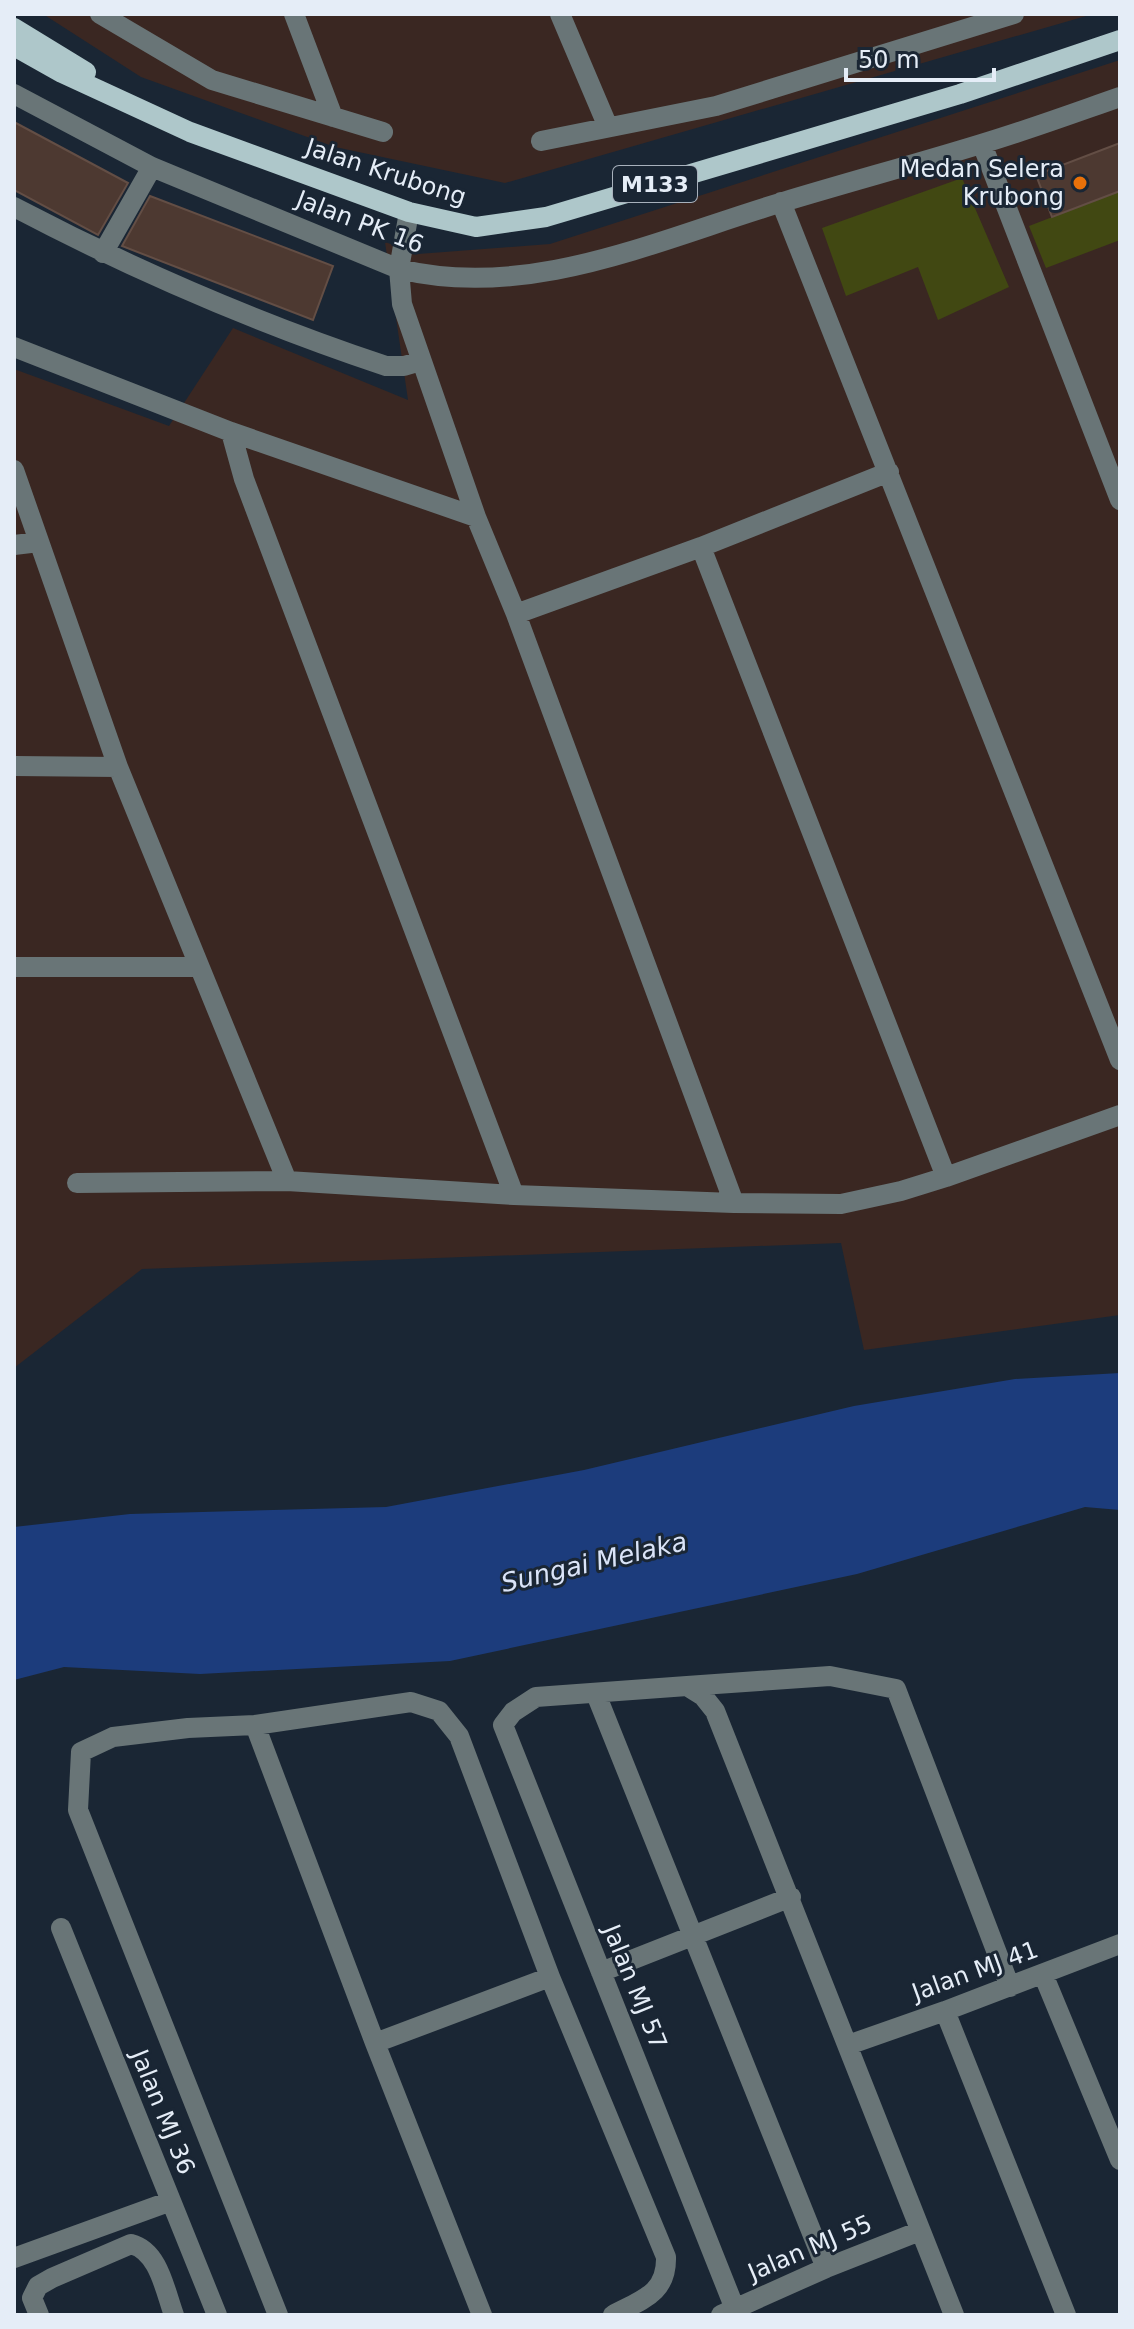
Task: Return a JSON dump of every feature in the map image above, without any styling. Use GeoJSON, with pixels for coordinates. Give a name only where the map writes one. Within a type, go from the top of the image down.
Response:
{"type":"FeatureCollection","features":[{"type":"Feature","properties":{"kind":"main road","name":"Jalan Krubong"},"geometry":{"type":"LineString","coordinates":[[14,28],[190,132]]}},
{"type":"Feature","properties":{"kind":"main road","name":"Jalan Krubong"},"geometry":{"type":"LineString","coordinates":[[14,46],[62,73],[190,132],[409,212],[476,227],[546,217],[960,94],[1120,40]]}},
{"type":"Feature","properties":{"kind":"street"},"geometry":{"type":"LineString","coordinates":[[100,14],[212,80],[383,132]]}},
{"type":"Feature","properties":{"kind":"street"},"geometry":{"type":"LineString","coordinates":[[294,14],[333,117]]}},
{"type":"Feature","properties":{"kind":"street"},"geometry":{"type":"LineString","coordinates":[[560,14],[608,127]]}},
{"type":"Feature","properties":{"kind":"street"},"geometry":{"type":"LineString","coordinates":[[541,141],[716,106],[1014,14]]}},
{"type":"Feature","properties":{"kind":"street","name":"Jalan PK 16"},"geometry":{"type":"LineString","coordinates":[[14,94],[152,167],[399,269],[433,277],[500,277],[572,268],[781,202],[982,144],[1120,97]]}},
{"type":"Feature","properties":{"kind":"street"},"geometry":{"type":"LineString","coordinates":[[982,144],[1120,500]]}},
{"type":"Feature","properties":{"kind":"street"},"geometry":{"type":"LineString","coordinates":[[103,253],[152,167]]}},
{"type":"Feature","properties":{"kind":"street"},"geometry":{"type":"LineString","coordinates":[[781,202],[1120,1060]]}},
{"type":"Feature","properties":{"kind":"street"},"geometry":{"type":"LineString","coordinates":[[14,207],[103,253],[223,306],[386,366],[404,366],[421,361]]}},
{"type":"Feature","properties":{"kind":"street"},"geometry":{"type":"LineString","coordinates":[[409,212],[399,269],[402,304],[476,517],[516,614],[734,1203]]}},
{"type":"Feature","properties":{"kind":"street"},"geometry":{"type":"LineString","coordinates":[[14,347],[231,432],[476,517]]}},
{"type":"Feature","properties":{"kind":"street"},"geometry":{"type":"LineString","coordinates":[[231,432],[244,479],[514,1195]]}},
{"type":"Feature","properties":{"kind":"street"},"geometry":{"type":"LineString","coordinates":[[14,470],[118,767],[287,1181]]}},
{"type":"Feature","properties":{"kind":"street"},"geometry":{"type":"LineString","coordinates":[[516,614],[701,547],[889,472]]}},
{"type":"Feature","properties":{"kind":"street"},"geometry":{"type":"LineString","coordinates":[[14,545],[39,542]]}},
{"type":"Feature","properties":{"kind":"street"},"geometry":{"type":"LineString","coordinates":[[701,547],[946,1177]]}},
{"type":"Feature","properties":{"kind":"street"},"geometry":{"type":"LineString","coordinates":[[14,766],[118,767]]}},
{"type":"Feature","properties":{"kind":"street"},"geometry":{"type":"LineString","coordinates":[[14,967],[198,967]]}},
{"type":"Feature","properties":{"kind":"street"},"geometry":{"type":"LineString","coordinates":[[77,1183],[287,1181],[514,1195],[841,1204],[946,1177],[1120,1115]]}},
{"type":"Feature","properties":{"kind":"street"},"geometry":{"type":"LineString","coordinates":[[826,2268],[596,1694],[830,1676],[896,1689],[1010,1987]]}},
{"type":"Feature","properties":{"kind":"street"},"geometry":{"type":"LineString","coordinates":[[687,1686],[703,1696],[715,1711],[954,2315]]}},
{"type":"Feature","properties":{"kind":"street","name":"Jalan MJ 57"},"geometry":{"type":"LineString","coordinates":[[596,1694],[536,1697],[513,1712],[503,1725],[601,1972],[728,2312]]}},
{"type":"Feature","properties":{"kind":"street"},"geometry":{"type":"LineString","coordinates":[[278,2315],[78,1810],[81,1752],[113,1737],[188,1728],[255,1725],[411,1702],[439,1711],[459,1736],[550,1977],[666,2257],[667,2272],[661,2287],[613,2315]]}},
{"type":"Feature","properties":{"kind":"street"},"geometry":{"type":"LineString","coordinates":[[255,1725],[482,2315]]}},
{"type":"Feature","properties":{"kind":"street"},"geometry":{"type":"LineString","coordinates":[[601,1972],[791,1897]]}},
{"type":"Feature","properties":{"kind":"street","name":"Jalan MJ 36"},"geometry":{"type":"LineString","coordinates":[[61,1928],[217,2315]]}},
{"type":"Feature","properties":{"kind":"street","name":"Jalan MJ 41"},"geometry":{"type":"LineString","coordinates":[[848,2045],[1120,1944]]}},
{"type":"Feature","properties":{"kind":"street"},"geometry":{"type":"LineString","coordinates":[[1043,1974],[1120,2160]]}},
{"type":"Feature","properties":{"kind":"street"},"geometry":{"type":"LineString","coordinates":[[375,2043],[550,1977]]}},
{"type":"Feature","properties":{"kind":"street"},"geometry":{"type":"LineString","coordinates":[[945,2011],[1066,2315]]}},
{"type":"Feature","properties":{"kind":"street"},"geometry":{"type":"LineString","coordinates":[[14,2258],[171,2201]]}},
{"type":"Feature","properties":{"kind":"street","name":"Jalan MJ 55"},"geometry":{"type":"LineString","coordinates":[[728,2312],[826,2268],[920,2231]]}},
{"type":"Feature","properties":{"kind":"street"},"geometry":{"type":"LineString","coordinates":[[39,2315],[32,2298],[38,2286],[131,2244],[142,2246],[151,2255],[174,2315]]}},
{"type":"Feature","properties":{"kind":"shaded area"},"geometry":{"type":"Polygon","coordinates":[[[43,14],[1093,14],[505,183],[335,147],[141,77],[43,14]]]}},
{"type":"Feature","properties":{"kind":"shaded area"},"geometry":{"type":"Polygon","coordinates":[[[1120,60],[1120,1315],[864,1350],[841,1243],[142,1269],[14,1368],[14,369],[169,426],[233,328],[408,400],[385,242],[418,254],[550,244],[1120,60]]]}},
{"type":"Feature","properties":{"kind":"green space"},"geometry":{"type":"Polygon","coordinates":[[[962,178],[1009,287],[938,320],[918,267],[846,296],[822,228],[962,178]]]}},
{"type":"Feature","properties":{"kind":"green space"},"geometry":{"type":"Polygon","coordinates":[[[1120,191],[1120,240],[1046,268],[1029,226],[1120,191]]]}},
{"type":"Feature","properties":{"kind":"water","name":"Sungai Melaka"},"geometry":{"type":"Polygon","coordinates":[[[1120,1373],[1120,1510],[1085,1507],[857,1574],[450,1661],[200,1674],[64,1667],[14,1680],[14,1527],[130,1514],[386,1507],[584,1470],[854,1406],[1015,1379],[1120,1373]]]}},
{"type":"Feature","properties":{"kind":"building"},"geometry":{"type":"Polygon","coordinates":[[[14,122],[128,183],[98,235],[14,190],[14,122]]]}},
{"type":"Feature","properties":{"kind":"building","name":"Medan Selera Krubong"},"geometry":{"type":"Polygon","coordinates":[[[1120,143],[1120,191],[1052,217],[1036,175],[1120,143]]]}},
{"type":"Feature","properties":{"kind":"building"},"geometry":{"type":"Polygon","coordinates":[[[150,196],[333,266],[313,320],[122,246],[150,196]]]}},
{"type":"Feature","properties":{"kind":"place","name":"Medan Selera Krubong"},"geometry":{"type":"Point","coordinates":[1080,183]}}]}
